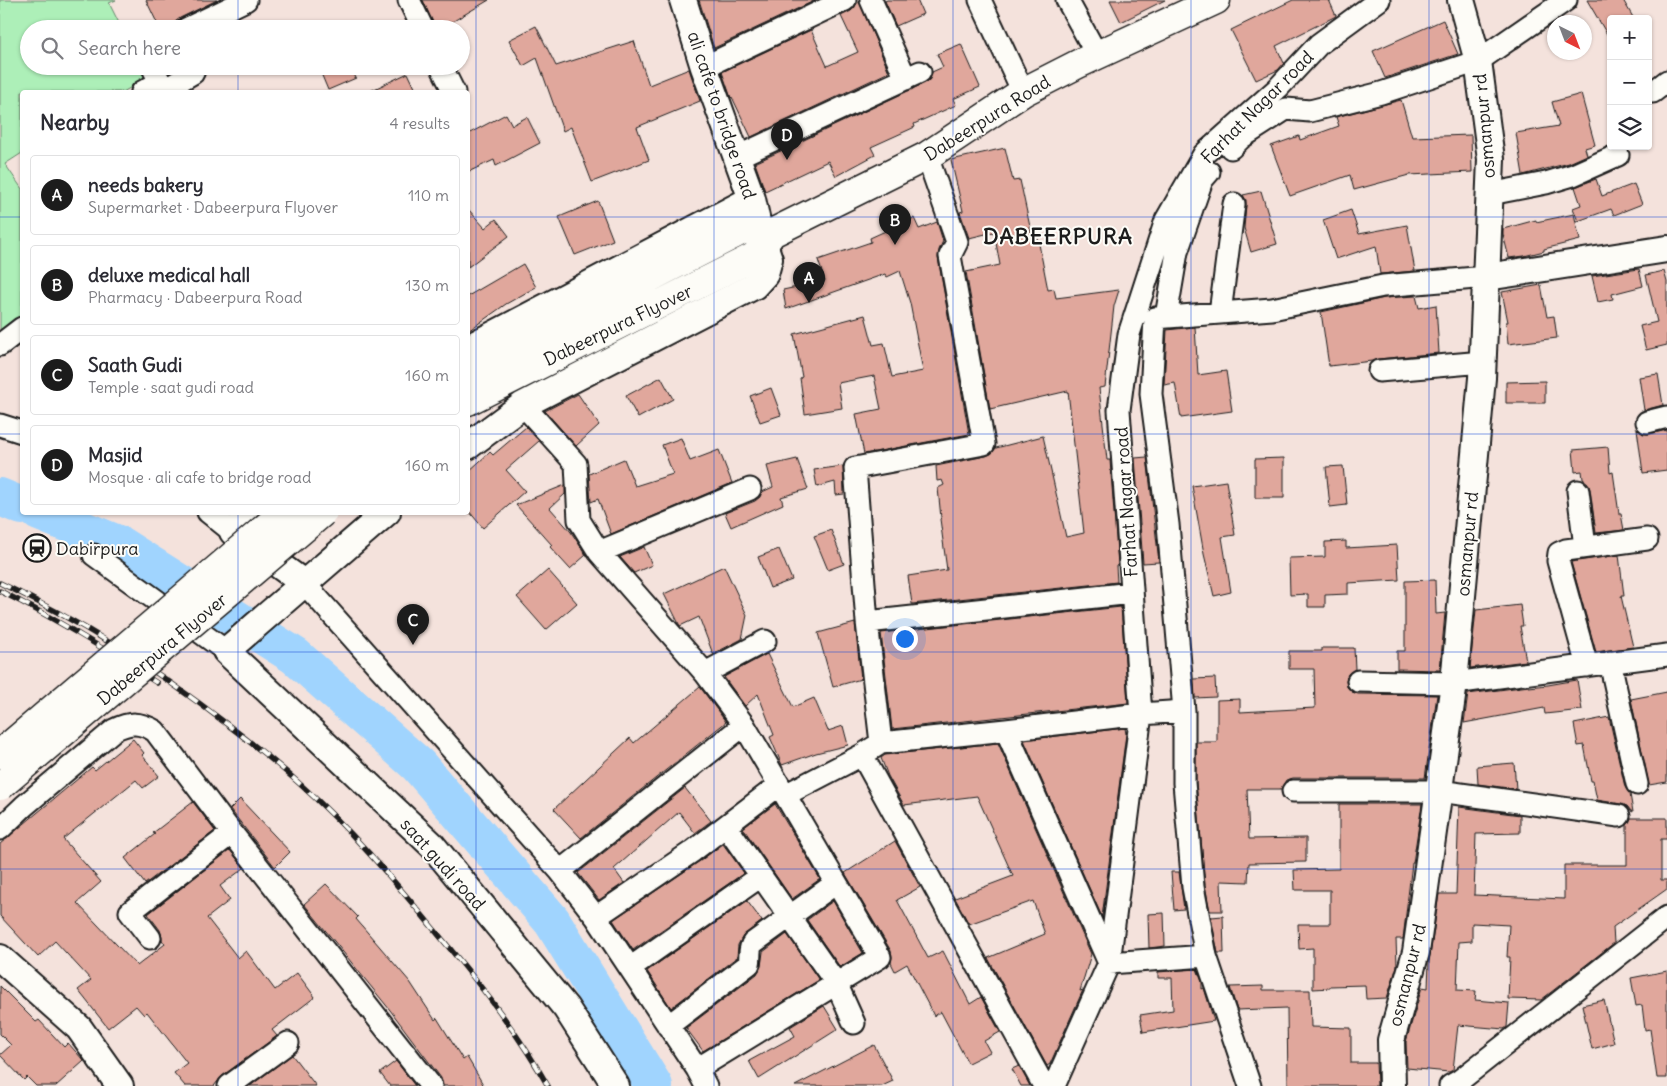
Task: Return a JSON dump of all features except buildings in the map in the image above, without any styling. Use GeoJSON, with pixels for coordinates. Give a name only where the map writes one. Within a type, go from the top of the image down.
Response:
{"type":"FeatureCollection","features":[{"type":"Feature","properties":{"kind":"main road","name":"Dabeerpura Road"},"geometry":{"type":"LineString","coordinates":[[759,239],[927,156],[1023,92],[1097,55],[1216,0]]}},
{"type":"Feature","properties":{"kind":"main road","name":"Dabeerpura Flyover"},"geometry":{"type":"LineString","coordinates":[[470,370],[759,239]]}},
{"type":"Feature","properties":{"kind":"main road","name":"Dabeerpura Flyover"},"geometry":{"type":"LineString","coordinates":[[470,400],[759,239]]}},
{"type":"Feature","properties":{"kind":"main road","name":"Dabeerpura Flyover"},"geometry":{"type":"LineString","coordinates":[[0,754],[280,515]]}},
{"type":"Feature","properties":{"kind":"main road","name":"Dabeerpura Flyover"},"geometry":{"type":"LineString","coordinates":[[0,786],[319,515]]}},
{"type":"Feature","properties":{"kind":"street"},"geometry":{"type":"LineString","coordinates":[[205,20],[246,0]]}},
{"type":"Feature","properties":{"kind":"street"},"geometry":{"type":"LineString","coordinates":[[410,0],[419,20]]}},
{"type":"Feature","properties":{"kind":"street","name":"ali cafe to bridge road"},"geometry":{"type":"LineString","coordinates":[[470,445],[523,405],[754,286],[764,274],[769,259],[759,239],[752,199],[704,67],[683,0]]}},
{"type":"Feature","properties":{"kind":"street"},"geometry":{"type":"LineString","coordinates":[[704,67],[845,0]]}},
{"type":"Feature","properties":{"kind":"street"},"geometry":{"type":"LineString","coordinates":[[737,157],[913,76],[871,0]]}},
{"type":"Feature","properties":{"kind":"street"},"geometry":{"type":"LineString","coordinates":[[980,0],[1023,92]]}},
{"type":"Feature","properties":{"kind":"street"},"geometry":{"type":"LineString","coordinates":[[1067,0],[1097,55]]}},
{"type":"Feature","properties":{"kind":"street","name":"Farhat Nagar road"},"geometry":{"type":"LineString","coordinates":[[1054,1086],[1109,963],[1141,714],[1120,410],[1129,334],[1166,220],[1204,154],[1278,88],[1319,44],[1379,0]]}},
{"type":"Feature","properties":{"kind":"street","name":"osmanpur rd"},"geometry":{"type":"LineString","coordinates":[[1392,1086],[1391,1040],[1416,952],[1454,683],[1483,362],[1491,159],[1478,61],[1461,0]]}},
{"type":"Feature","properties":{"kind":"street","name":"Farhat Nagar road"},"geometry":{"type":"LineString","coordinates":[[1166,316],[1177,252],[1202,180],[1221,157],[1241,138],[1286,109],[1310,111],[1381,93],[1478,61],[1566,0]]}},
{"type":"Feature","properties":{"kind":"street"},"geometry":{"type":"LineString","coordinates":[[157,85],[187,75]]}},
{"type":"Feature","properties":{"kind":"street"},"geometry":{"type":"LineString","coordinates":[[446,75],[453,90]]}},
{"type":"Feature","properties":{"kind":"street"},"geometry":{"type":"LineString","coordinates":[[1490,194],[1546,183],[1573,175],[1618,154]]}},
{"type":"Feature","properties":{"kind":"street"},"geometry":{"type":"LineString","coordinates":[[881,743],[867,622],[855,468],[984,444],[950,256],[958,242],[927,156]]}},
{"type":"Feature","properties":{"kind":"street"},"geometry":{"type":"LineString","coordinates":[[470,347],[752,199]]}},
{"type":"Feature","properties":{"kind":"street"},"geometry":{"type":"LineString","coordinates":[[1220,313],[1234,204]]}},
{"type":"Feature","properties":{"kind":"street"},"geometry":{"type":"LineString","coordinates":[[1250,1086],[1206,956],[1193,887],[1184,782],[1184,711],[1168,524],[1151,394],[1155,318],[1272,309],[1384,286],[1487,277],[1667,249]]}},
{"type":"Feature","properties":{"kind":"street"},"geometry":{"type":"LineString","coordinates":[[0,345],[20,330]]}},
{"type":"Feature","properties":{"kind":"street"},"geometry":{"type":"LineString","coordinates":[[1379,371],[1483,362]]}},
{"type":"Feature","properties":{"kind":"street"},"geometry":{"type":"LineString","coordinates":[[212,515],[299,588],[560,871],[596,917],[702,1077],[836,983],[880,957],[744,726],[705,673],[599,552],[579,520],[576,464],[523,405]]}},
{"type":"Feature","properties":{"kind":"street"},"geometry":{"type":"LineString","coordinates":[[0,425],[20,431]]}},
{"type":"Feature","properties":{"kind":"street"},"geometry":{"type":"LineString","coordinates":[[599,552],[750,489]]}},
{"type":"Feature","properties":{"kind":"street"},"geometry":{"type":"LineString","coordinates":[[1578,492],[1585,547]]}},
{"type":"Feature","properties":{"kind":"street"},"geometry":{"type":"LineString","coordinates":[[233,532],[251,515]]}},
{"type":"Feature","properties":{"kind":"street"},"geometry":{"type":"LineString","coordinates":[[94,555],[233,655],[299,588],[380,515]]}},
{"type":"Feature","properties":{"kind":"street"},"geometry":{"type":"LineString","coordinates":[[1587,666],[1558,561],[1560,553],[1566,550],[1647,539]]}},
{"type":"Feature","properties":{"kind":"street"},"geometry":{"type":"LineString","coordinates":[[867,622],[1132,593]]}},
{"type":"Feature","properties":{"kind":"street"},"geometry":{"type":"LineString","coordinates":[[705,673],[765,641]]}},
{"type":"Feature","properties":{"kind":"street","name":"saat gudi road"},"geometry":{"type":"LineString","coordinates":[[233,655],[432,845],[566,1008],[616,1086]]}},
{"type":"Feature","properties":{"kind":"street"},"geometry":{"type":"LineString","coordinates":[[1358,681],[1454,683],[1667,655]]}},
{"type":"Feature","properties":{"kind":"street"},"geometry":{"type":"LineString","coordinates":[[1610,662],[1637,784]]}},
{"type":"Feature","properties":{"kind":"street"},"geometry":{"type":"LineString","coordinates":[[596,917],[693,851],[726,826],[782,790],[862,755],[881,743],[1141,714],[1184,711]]}},
{"type":"Feature","properties":{"kind":"street"},"geometry":{"type":"LineString","coordinates":[[0,798],[7,822],[114,730],[122,726],[144,724],[155,731],[430,1086]]}},
{"type":"Feature","properties":{"kind":"street"},"geometry":{"type":"LineString","coordinates":[[560,871],[744,726]]}},
{"type":"Feature","properties":{"kind":"street"},"geometry":{"type":"LineString","coordinates":[[1006,730],[1109,963],[1206,956]]}},
{"type":"Feature","properties":{"kind":"street"},"geometry":{"type":"LineString","coordinates":[[862,755],[1044,1086]]}},
{"type":"Feature","properties":{"kind":"street"},"geometry":{"type":"LineString","coordinates":[[1293,791],[1439,792],[1619,816]]}},
{"type":"Feature","properties":{"kind":"street"},"geometry":{"type":"LineString","coordinates":[[726,826],[836,983],[854,1023]]}},
{"type":"Feature","properties":{"kind":"street"},"geometry":{"type":"LineString","coordinates":[[150,938],[130,912],[232,832]]}},
{"type":"Feature","properties":{"kind":"street"},"geometry":{"type":"LineString","coordinates":[[630,968],[761,876]]}},
{"type":"Feature","properties":{"kind":"street"},"geometry":{"type":"LineString","coordinates":[[668,1026],[744,968],[750,959],[750,947],[753,942],[836,882]]}},
{"type":"Feature","properties":{"kind":"street"},"geometry":{"type":"LineString","coordinates":[[1450,1086],[1667,917]]}},
{"type":"Feature","properties":{"kind":"street"},"geometry":{"type":"LineString","coordinates":[[0,958],[79,1028],[120,1086]]}},
{"type":"Feature","properties":{"kind":"street"},"geometry":{"type":"LineString","coordinates":[[235,1084],[288,1043]]}},
{"type":"Feature","properties":{"kind":"green space"},"geometry":{"type":"Polygon","coordinates":[[[0,0],[116,0],[109,3],[118,20],[20,20],[20,75],[143,75],[145,79],[126,90],[20,90],[20,154],[5,164],[20,186],[20,322],[0,337],[0,0]]]}},
{"type":"Feature","properties":{"kind":"waterway"},"geometry":{"type":"LineString","coordinates":[[0,497],[20,505]]}},
{"type":"Feature","properties":{"kind":"waterway"},"geometry":{"type":"LineString","coordinates":[[46,515],[118,544],[295,656],[418,765],[552,921],[654,1086]]}},
{"type":"Feature","properties":{"kind":"railway"},"geometry":{"type":"LineString","coordinates":[[0,583],[60,613],[146,666],[237,732],[301,785],[369,853],[448,946],[508,1024],[548,1086]]}},
{"type":"Feature","properties":{"kind":"railway"},"geometry":{"type":"LineString","coordinates":[[0,591],[41,612],[157,683]]}},
{"type":"Feature","properties":{"kind":"place","name":"Masjid"},"geometry":{"type":"Point","coordinates":[787,160]}},
{"type":"Feature","properties":{"kind":"place","name":"deluxe medical hall"},"geometry":{"type":"Point","coordinates":[895,245]}},
{"type":"Feature","properties":{"kind":"place","name":"needs bakery"},"geometry":{"type":"Point","coordinates":[809,303]}},
{"type":"Feature","properties":{"kind":"place","name":"Dabirpura"},"geometry":{"type":"Point","coordinates":[37,548]}},
{"type":"Feature","properties":{"kind":"place","name":"Saath Gudi"},"geometry":{"type":"Point","coordinates":[413,645]}},
{"type":"Feature","properties":{"kind":"district","name":"DABEERPURA"},"geometry":{"type":"Point","coordinates":[1058,236]}}]}
